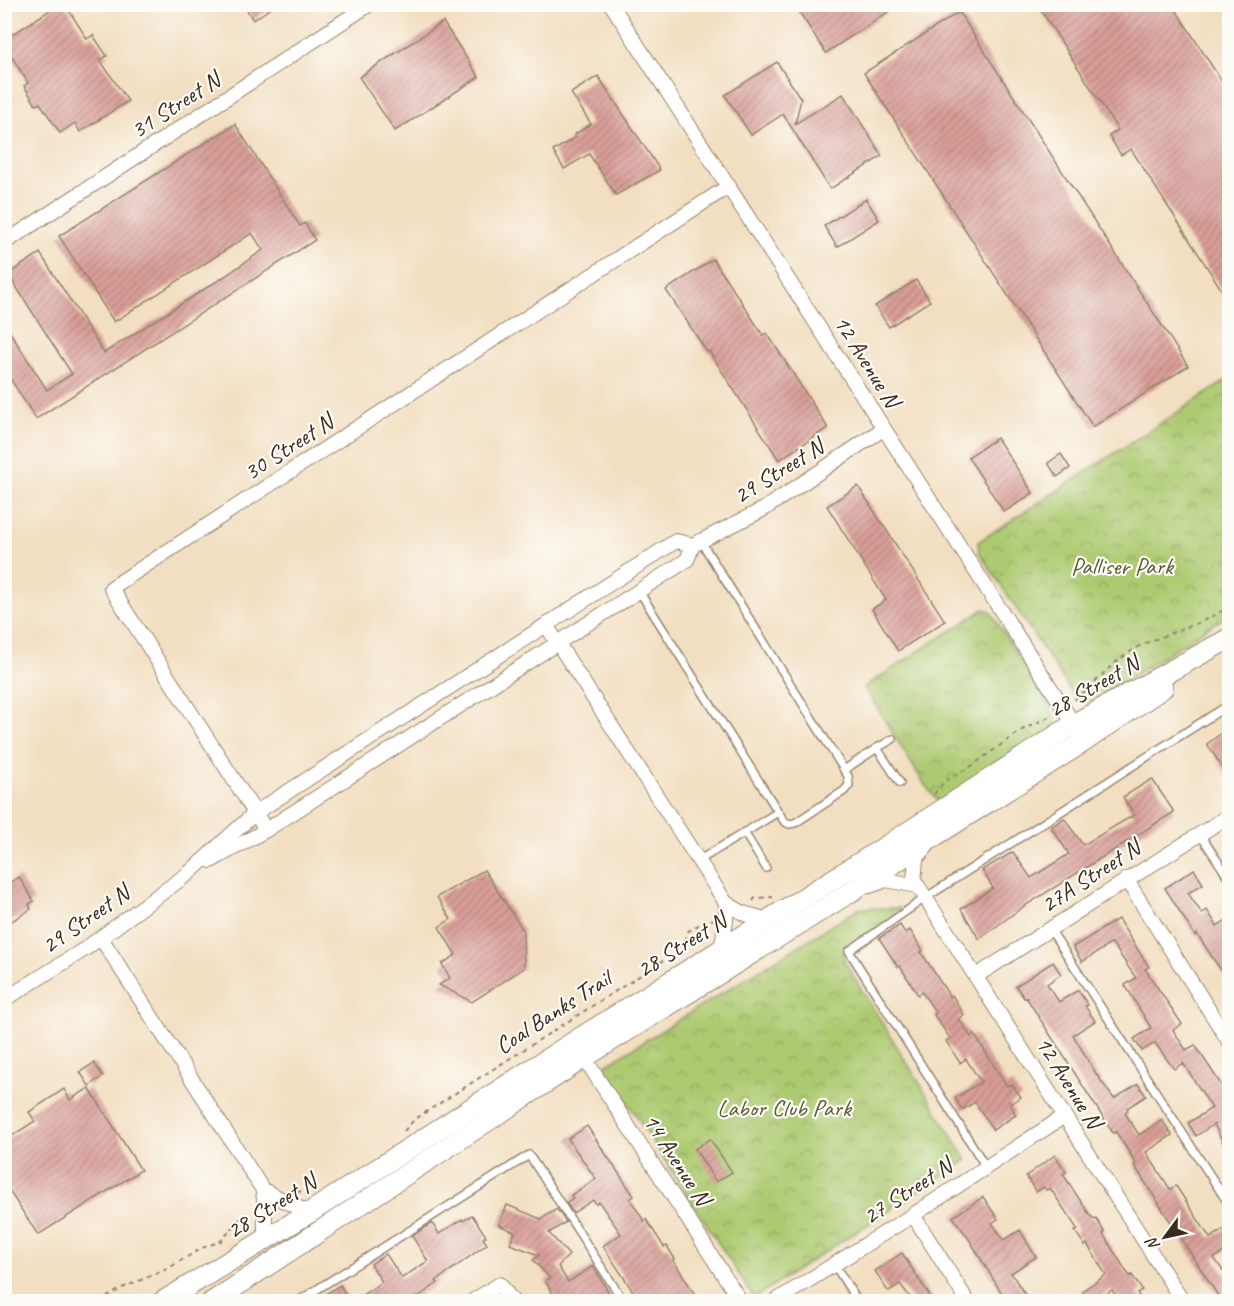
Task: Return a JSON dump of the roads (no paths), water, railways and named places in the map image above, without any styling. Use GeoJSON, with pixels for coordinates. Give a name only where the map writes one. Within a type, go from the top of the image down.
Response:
{"type":"FeatureCollection","features":[{"type":"Feature","properties":{"kind":"main road","name":"28 Street N"},"geometry":{"type":"LineString","coordinates":[[212,1302],[721,950],[1069,716],[1230,640]]}},
{"type":"Feature","properties":{"kind":"main road","name":"28 Street N"},"geometry":{"type":"LineString","coordinates":[[162,1302],[578,1050],[849,893],[1085,741],[1230,640]]}},
{"type":"Feature","properties":{"kind":"street","name":"31 Street N"},"geometry":{"type":"LineString","coordinates":[[4,243],[370,4]]}},
{"type":"Feature","properties":{"kind":"street","name":"12 Avenue N"},"geometry":{"type":"LineString","coordinates":[[611,4],[1085,741]]}},
{"type":"Feature","properties":{"kind":"street","name":"30 Street N"},"geometry":{"type":"LineString","coordinates":[[266,830],[111,588],[729,186]]}},
{"type":"Feature","properties":{"kind":"street","name":"29 Street N"},"geometry":{"type":"LineString","coordinates":[[697,543],[764,509],[884,429]]}},
{"type":"Feature","properties":{"kind":"street"},"geometry":{"type":"LineString","coordinates":[[676,541],[697,543],[687,560],[266,830],[189,873],[255,813],[676,541]]}},
{"type":"Feature","properties":{"kind":"street"},"geometry":{"type":"LineString","coordinates":[[546,625],[726,903],[743,913],[768,920]]}},
{"type":"Feature","properties":{"kind":"street","name":"27A Street N"},"geometry":{"type":"LineString","coordinates":[[976,976],[1230,815]]}},
{"type":"Feature","properties":{"kind":"street"},"geometry":{"type":"LineString","coordinates":[[921,892],[914,881],[916,859],[938,834]]}},
{"type":"Feature","properties":{"kind":"street","name":"29 Street N"},"geometry":{"type":"LineString","coordinates":[[4,999],[101,938],[189,873]]}},
{"type":"Feature","properties":{"kind":"street"},"geometry":{"type":"LineString","coordinates":[[1126,879],[1230,1043]]}},
{"type":"Feature","properties":{"kind":"street"},"geometry":{"type":"LineString","coordinates":[[849,893],[886,880],[921,892]]}},
{"type":"Feature","properties":{"kind":"street","name":"12 Avenue N"},"geometry":{"type":"LineString","coordinates":[[921,892],[1184,1302]]}},
{"type":"Feature","properties":{"kind":"street"},"geometry":{"type":"LineString","coordinates":[[721,950],[726,921],[726,903]]}},
{"type":"Feature","properties":{"kind":"street"},"geometry":{"type":"LineString","coordinates":[[101,938],[263,1190],[265,1240]]}},
{"type":"Feature","properties":{"kind":"street","name":"14 Avenue N"},"geometry":{"type":"LineString","coordinates":[[578,1050],[741,1302]]}},
{"type":"Feature","properties":{"kind":"street","name":"27 Street N"},"geometry":{"type":"LineString","coordinates":[[774,1302],[1064,1117]]}},
{"type":"Feature","properties":{"kind":"street"},"geometry":{"type":"LineString","coordinates":[[263,1190],[309,1213]]}},
{"type":"Feature","properties":{"kind":"street"},"geometry":{"type":"LineString","coordinates":[[913,1215],[968,1302]]}},
{"type":"Feature","properties":{"kind":"street"},"geometry":{"type":"LineString","coordinates":[[471,1302],[500,1284],[513,1302]]}},
{"type":"Feature","properties":{"kind":"lane"},"geometry":{"type":"LineString","coordinates":[[639,591],[784,821],[789,824],[795,823],[844,791],[849,785],[848,776],[697,543]]}},
{"type":"Feature","properties":{"kind":"lane"},"geometry":{"type":"LineString","coordinates":[[986,1167],[849,951],[921,892],[1230,704]]}},
{"type":"Feature","properties":{"kind":"lane"},"geometry":{"type":"LineString","coordinates":[[844,770],[893,739]]}},
{"type":"Feature","properties":{"kind":"lane"},"geometry":{"type":"LineString","coordinates":[[878,748],[900,783]]}},
{"type":"Feature","properties":{"kind":"lane"},"geometry":{"type":"LineString","coordinates":[[698,861],[778,812]]}},
{"type":"Feature","properties":{"kind":"lane"},"geometry":{"type":"LineString","coordinates":[[744,832],[766,868]]}},
{"type":"Feature","properties":{"kind":"lane"},"geometry":{"type":"LineString","coordinates":[[1200,833],[1230,880]]}},
{"type":"Feature","properties":{"kind":"lane"},"geometry":{"type":"LineString","coordinates":[[1050,929],[1230,1206]]}},
{"type":"Feature","properties":{"kind":"lane"},"geometry":{"type":"LineString","coordinates":[[297,1302],[529,1155],[624,1302]]}},
{"type":"Feature","properties":{"kind":"lane"},"geometry":{"type":"LineString","coordinates":[[834,1264],[858,1302]]}},
{"type":"Feature","properties":{"kind":"park label","name":"Palliser Park"},"geometry":{"type":"Point","coordinates":[1122,566]}},
{"type":"Feature","properties":{"kind":"park label","name":"Labor Club Park"},"geometry":{"type":"Point","coordinates":[784,1108]}}]}
